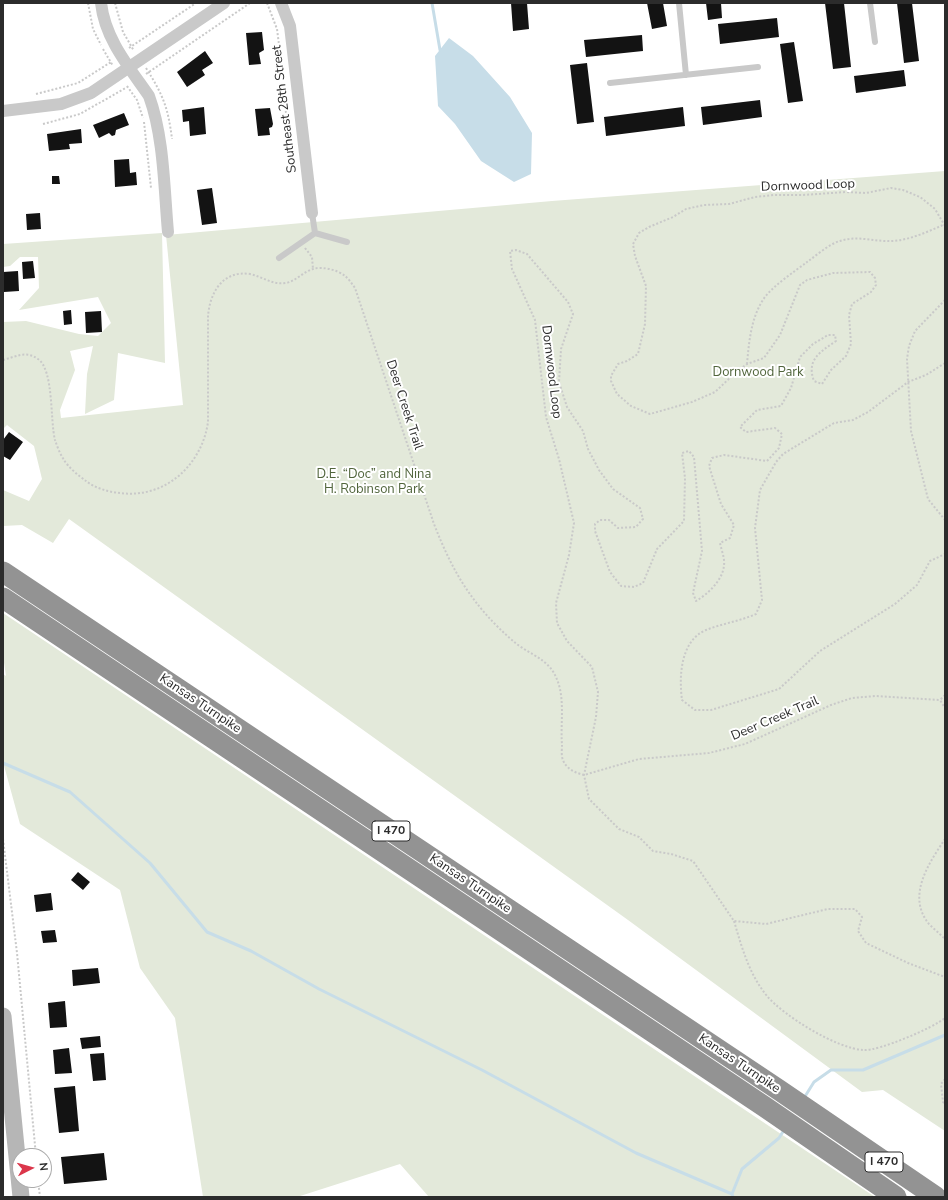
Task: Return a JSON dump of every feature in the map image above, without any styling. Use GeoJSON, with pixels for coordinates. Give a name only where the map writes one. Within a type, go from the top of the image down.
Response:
{"type":"FeatureCollection","features":[{"type":"Feature","properties":{"kind":"highway","name":"Kansas Turnpike"},"geometry":{"type":"LineString","coordinates":[[3,572],[779,1090],[831,1127],[936,1197]]}},
{"type":"Feature","properties":{"kind":"highway","name":"Kansas Turnpike"},"geometry":{"type":"LineString","coordinates":[[3,598],[765,1107],[896,1197]]}},
{"type":"Feature","properties":{"kind":"main road"},"geometry":{"type":"LineString","coordinates":[[3,1016],[21,1197]]}},
{"type":"Feature","properties":{"kind":"street"},"geometry":{"type":"LineString","coordinates":[[101,3],[106,27],[129,67],[149,96],[156,117],[168,232]]}},
{"type":"Feature","properties":{"kind":"street"},"geometry":{"type":"LineString","coordinates":[[3,111],[61,104],[91,92],[116,69],[129,67],[224,3]]}},
{"type":"Feature","properties":{"kind":"street","name":"Southeast 28th Street"},"geometry":{"type":"LineString","coordinates":[[281,3],[290,26],[312,213]]}},
{"type":"Feature","properties":{"kind":"lane"},"geometry":{"type":"LineString","coordinates":[[679,3],[686,75]]}},
{"type":"Feature","properties":{"kind":"lane"},"geometry":{"type":"LineString","coordinates":[[870,3],[875,42]]}},
{"type":"Feature","properties":{"kind":"lane"},"geometry":{"type":"LineString","coordinates":[[610,83],[758,67]]}},
{"type":"Feature","properties":{"kind":"lane"},"geometry":{"type":"LineString","coordinates":[[312,213],[315,233]]}},
{"type":"Feature","properties":{"kind":"lane"},"geometry":{"type":"LineString","coordinates":[[315,233],[346,242]]}},
{"type":"Feature","properties":{"kind":"lane"},"geometry":{"type":"LineString","coordinates":[[279,258],[315,233]]}},
{"type":"Feature","properties":{"kind":"path"},"geometry":{"type":"LineString","coordinates":[[36,94],[78,83],[196,3]]}},
{"type":"Feature","properties":{"kind":"path"},"geometry":{"type":"LineString","coordinates":[[43,124],[80,114],[128,87],[250,3]]}},
{"type":"Feature","properties":{"kind":"path"},"geometry":{"type":"LineString","coordinates":[[267,3],[277,29],[282,68]]}},
{"type":"Feature","properties":{"kind":"path"},"geometry":{"type":"LineString","coordinates":[[116,69],[136,100],[144,120],[151,188]]}},
{"type":"Feature","properties":{"kind":"path"},"geometry":{"type":"LineString","coordinates":[[284,95],[289,140]]}},
{"type":"Feature","properties":{"kind":"path","name":"Dornwood Loop"},"geometry":{"type":"LineString","coordinates":[[944,225],[935,210],[920,197],[903,190],[891,188],[866,193],[846,192],[803,195],[774,195],[755,197],[729,204],[700,205],[686,209],[673,217],[639,233],[634,244],[635,256],[646,286],[645,324],[638,354],[627,361],[618,364],[611,381],[617,394],[631,406],[650,414],[683,406],[709,395],[747,364],[764,358],[769,353],[780,334],[800,285],[807,280],[833,273],[860,271],[870,272],[875,278],[876,285],[871,292],[852,304],[849,315],[851,344],[846,356],[831,370],[822,384],[814,381],[810,373],[812,363],[823,350],[836,341],[835,335],[828,335],[813,344],[800,357],[791,388],[781,406],[757,410],[740,426],[746,432],[775,428],[782,434],[779,448],[767,461],[724,455],[712,458],[709,466],[720,504],[734,525],[730,538],[720,543],[724,565],[716,584],[703,597],[696,601],[693,593],[702,551],[694,457],[689,451],[682,453],[684,478],[684,521],[657,549],[643,583],[634,587],[622,586],[610,572],[595,531],[595,524],[600,520],[609,520],[618,528],[636,527],[643,519],[640,508],[613,489],[598,470],[588,449],[583,431],[567,407],[559,382],[561,349],[569,332],[573,314],[568,302],[527,254],[516,250],[510,251],[512,269],[535,320],[546,417],[559,459],[574,523],[569,555],[556,603],[557,623],[567,641],[592,667],[598,692],[596,717],[584,775],[589,799],[619,829],[640,837],[653,851],[672,854],[693,861],[734,921],[745,959],[767,996],[797,1021],[833,1042],[864,1050],[889,1044],[934,1026],[945,1018]]}},
{"type":"Feature","properties":{"kind":"path"},"geometry":{"type":"LineString","coordinates":[[747,364],[755,317],[765,297],[816,256],[840,240],[862,238],[891,241],[916,237],[944,225]]}},
{"type":"Feature","properties":{"kind":"path"},"geometry":{"type":"LineString","coordinates":[[3,360],[17,355],[28,354],[38,359],[47,372],[55,440],[64,461],[86,482],[108,492],[132,495],[156,490],[178,477],[193,463],[207,434],[208,316],[209,302],[214,291],[225,279],[238,274],[250,274],[274,284],[286,283],[294,280],[313,269],[312,258],[301,243]]}},
{"type":"Feature","properties":{"kind":"path","name":"Deer Creek Trail"},"geometry":{"type":"LineString","coordinates":[[313,269],[331,270],[346,276],[355,288],[444,552],[472,600],[497,627],[517,645],[552,669],[559,684],[562,702],[562,760],[568,768],[584,775],[639,759],[709,753],[745,744],[831,705],[852,698],[876,696],[940,700]]}},
{"type":"Feature","properties":{"kind":"path"},"geometry":{"type":"LineString","coordinates":[[945,300],[915,331],[908,353],[911,431],[928,499],[945,520]]}},
{"type":"Feature","properties":{"kind":"path"},"geometry":{"type":"LineString","coordinates":[[945,363],[926,375],[908,382],[868,412],[853,420],[834,423],[783,454],[776,462],[760,490],[755,528],[762,600],[756,614],[737,622],[705,630],[690,642],[682,668],[680,684],[682,700],[695,710],[711,710],[779,689],[820,651],[895,604],[917,585],[930,561],[945,554]]}},
{"type":"Feature","properties":{"kind":"path"},"geometry":{"type":"LineString","coordinates":[[945,695],[940,700],[945,708]]}},
{"type":"Feature","properties":{"kind":"path"},"geometry":{"type":"LineString","coordinates":[[3,839],[17,953],[35,1148]]}},
{"type":"Feature","properties":{"kind":"path"},"geometry":{"type":"LineString","coordinates":[[945,839],[932,858],[920,885],[919,903],[928,923],[945,939]]}},
{"type":"Feature","properties":{"kind":"path"},"geometry":{"type":"LineString","coordinates":[[734,921],[766,924],[828,909],[855,909],[862,917],[858,931],[866,943],[908,963],[945,977]]}},
{"type":"Feature","properties":{"kind":"path"},"geometry":{"type":"LineString","coordinates":[[945,1079],[941,1084],[943,1102],[945,1104]]}},
{"type":"Feature","properties":{"kind":"green space"},"geometry":{"type":"Polygon","coordinates":[[[945,171],[945,1131],[883,1090],[862,1092],[628,920],[69,519],[53,543],[22,525],[3,526],[3,490],[29,501],[42,479],[34,446],[7,425],[3,429],[3,322],[26,321],[79,334],[98,336],[111,323],[98,297],[19,310],[39,288],[38,257],[20,257],[10,266],[3,267],[3,244],[162,233],[165,363],[118,353],[114,400],[85,414],[87,374],[93,346],[70,351],[75,370],[60,410],[61,418],[183,405],[166,235],[552,201],[945,171]]]}},
{"type":"Feature","properties":{"kind":"green space"},"geometry":{"type":"Polygon","coordinates":[[[3,613],[875,1197],[429,1197],[400,1164],[297,1197],[203,1197],[175,1018],[140,968],[120,890],[20,824],[3,762],[3,674],[6,676],[3,656],[3,613]]]}},
{"type":"Feature","properties":{"kind":"water"},"geometry":{"type":"Polygon","coordinates":[[[449,38],[473,56],[510,97],[532,133],[531,174],[514,182],[481,161],[455,124],[438,106],[435,56],[449,38]]]}},
{"type":"Feature","properties":{"kind":"building"},"geometry":{"type":"Polygon","coordinates":[[[511,3],[527,3],[529,29],[513,31],[511,3]]]}},
{"type":"Feature","properties":{"kind":"building"},"geometry":{"type":"Polygon","coordinates":[[[647,3],[663,3],[667,26],[652,29],[647,3]]]}},
{"type":"Feature","properties":{"kind":"building"},"geometry":{"type":"Polygon","coordinates":[[[706,3],[721,3],[722,18],[708,20],[706,3]]]}},
{"type":"Feature","properties":{"kind":"building"},"geometry":{"type":"Polygon","coordinates":[[[825,3],[844,3],[851,67],[833,69],[825,3]]]}},
{"type":"Feature","properties":{"kind":"building"},"geometry":{"type":"Polygon","coordinates":[[[897,3],[912,3],[919,61],[904,63],[897,3]]]}},
{"type":"Feature","properties":{"kind":"building"},"geometry":{"type":"Polygon","coordinates":[[[777,18],[779,37],[720,44],[718,24],[777,18]]]}},
{"type":"Feature","properties":{"kind":"building"},"geometry":{"type":"Polygon","coordinates":[[[262,32],[264,50],[259,53],[261,64],[249,65],[246,33],[262,32]]]}},
{"type":"Feature","properties":{"kind":"building"},"geometry":{"type":"Polygon","coordinates":[[[642,35],[643,51],[586,57],[584,40],[642,35]]]}},
{"type":"Feature","properties":{"kind":"building"},"geometry":{"type":"Polygon","coordinates":[[[794,42],[803,101],[788,103],[780,44],[794,42]]]}},
{"type":"Feature","properties":{"kind":"building"},"geometry":{"type":"Polygon","coordinates":[[[205,51],[213,63],[202,70],[205,75],[187,87],[177,72],[205,51]]]}},
{"type":"Feature","properties":{"kind":"building"},"geometry":{"type":"Polygon","coordinates":[[[587,63],[594,122],[577,124],[570,65],[587,63]]]}},
{"type":"Feature","properties":{"kind":"building"},"geometry":{"type":"Polygon","coordinates":[[[904,70],[906,86],[856,93],[854,76],[904,70]]]}},
{"type":"Feature","properties":{"kind":"building"},"geometry":{"type":"Polygon","coordinates":[[[760,100],[762,117],[703,125],[701,107],[760,100]]]}},
{"type":"Feature","properties":{"kind":"building"},"geometry":{"type":"Polygon","coordinates":[[[204,107],[206,134],[190,136],[189,121],[183,122],[182,110],[204,107]]]}},
{"type":"Feature","properties":{"kind":"building"},"geometry":{"type":"Polygon","coordinates":[[[683,107],[685,126],[606,136],[604,117],[683,107]]]}},
{"type":"Feature","properties":{"kind":"building"},"geometry":{"type":"Polygon","coordinates":[[[270,108],[273,124],[272,127],[269,128],[270,135],[258,136],[255,109],[270,108]]]}},
{"type":"Feature","properties":{"kind":"building"},"geometry":{"type":"Polygon","coordinates":[[[124,113],[129,125],[116,130],[115,135],[112,136],[109,133],[99,138],[93,125],[124,113]]]}},
{"type":"Feature","properties":{"kind":"building"},"geometry":{"type":"Polygon","coordinates":[[[81,129],[82,143],[69,144],[70,149],[49,151],[47,134],[81,129]]]}},
{"type":"Feature","properties":{"kind":"building"},"geometry":{"type":"Polygon","coordinates":[[[129,159],[130,173],[136,172],[137,185],[115,187],[114,160],[129,159]]]}},
{"type":"Feature","properties":{"kind":"building"},"geometry":{"type":"Polygon","coordinates":[[[52,176],[59,176],[60,184],[52,184],[52,176]]]}},
{"type":"Feature","properties":{"kind":"building"},"geometry":{"type":"Polygon","coordinates":[[[212,188],[217,223],[202,225],[197,190],[212,188]]]}},
{"type":"Feature","properties":{"kind":"building"},"geometry":{"type":"Polygon","coordinates":[[[40,213],[41,229],[27,230],[26,214],[40,213]]]}},
{"type":"Feature","properties":{"kind":"building"},"geometry":{"type":"Polygon","coordinates":[[[33,261],[35,278],[23,279],[22,262],[33,261]]]}},
{"type":"Feature","properties":{"kind":"building"},"geometry":{"type":"Polygon","coordinates":[[[18,271],[19,291],[4,292],[3,272],[18,271]]]}},
{"type":"Feature","properties":{"kind":"building"},"geometry":{"type":"Polygon","coordinates":[[[71,310],[72,324],[64,325],[63,311],[71,310]]]}},
{"type":"Feature","properties":{"kind":"building"},"geometry":{"type":"Polygon","coordinates":[[[101,311],[102,332],[86,333],[85,312],[101,311]]]}},
{"type":"Feature","properties":{"kind":"building"},"geometry":{"type":"Polygon","coordinates":[[[9,432],[23,442],[10,460],[3,456],[3,440],[9,432]]]}},
{"type":"Feature","properties":{"kind":"building"},"geometry":{"type":"Polygon","coordinates":[[[78,872],[90,882],[83,890],[71,880],[78,872]]]}},
{"type":"Feature","properties":{"kind":"building"},"geometry":{"type":"Polygon","coordinates":[[[51,893],[53,910],[36,912],[34,895],[51,893]]]}},
{"type":"Feature","properties":{"kind":"building"},"geometry":{"type":"Polygon","coordinates":[[[55,930],[57,942],[43,943],[41,931],[55,930]]]}},
{"type":"Feature","properties":{"kind":"building"},"geometry":{"type":"Polygon","coordinates":[[[98,968],[100,983],[73,986],[72,970],[98,968]]]}},
{"type":"Feature","properties":{"kind":"building"},"geometry":{"type":"Polygon","coordinates":[[[65,1001],[67,1027],[50,1028],[48,1003],[65,1001]]]}},
{"type":"Feature","properties":{"kind":"building"},"geometry":{"type":"Polygon","coordinates":[[[100,1036],[101,1047],[82,1049],[80,1038],[100,1036]]]}},
{"type":"Feature","properties":{"kind":"building"},"geometry":{"type":"Polygon","coordinates":[[[69,1048],[72,1073],[55,1074],[53,1050],[69,1048]]]}},
{"type":"Feature","properties":{"kind":"building"},"geometry":{"type":"Polygon","coordinates":[[[104,1053],[106,1080],[93,1081],[90,1054],[104,1053]]]}},
{"type":"Feature","properties":{"kind":"building"},"geometry":{"type":"Polygon","coordinates":[[[75,1086],[79,1131],[59,1133],[54,1088],[75,1086]]]}},
{"type":"Feature","properties":{"kind":"building"},"geometry":{"type":"Polygon","coordinates":[[[104,1153],[107,1180],[64,1184],[61,1157],[104,1153]]]}},
{"type":"Feature","properties":{"kind":"waterway"},"geometry":{"type":"LineString","coordinates":[[432,3],[440,50]]}},
{"type":"Feature","properties":{"kind":"waterway"},"geometry":{"type":"LineString","coordinates":[[3,763],[70,792],[150,863],[207,932],[251,951],[319,989],[482,1070],[636,1153],[732,1194]]}},
{"type":"Feature","properties":{"kind":"waterway"},"geometry":{"type":"LineString","coordinates":[[804,1098],[814,1082],[831,1070],[863,1070],[945,1035]]}},
{"type":"Feature","properties":{"kind":"waterway"},"geometry":{"type":"LineString","coordinates":[[733,1197],[732,1194],[742,1169],[779,1138],[784,1130]]}},
{"type":"Feature","properties":{"kind":"park label","name":"Dornwood Park"},"geometry":{"type":"Point","coordinates":[758,373]}},
{"type":"Feature","properties":{"kind":"park label","name":"D.E. “Doc” and Nina H. Robinson Park"},"geometry":{"type":"Point","coordinates":[374,482]}}]}
